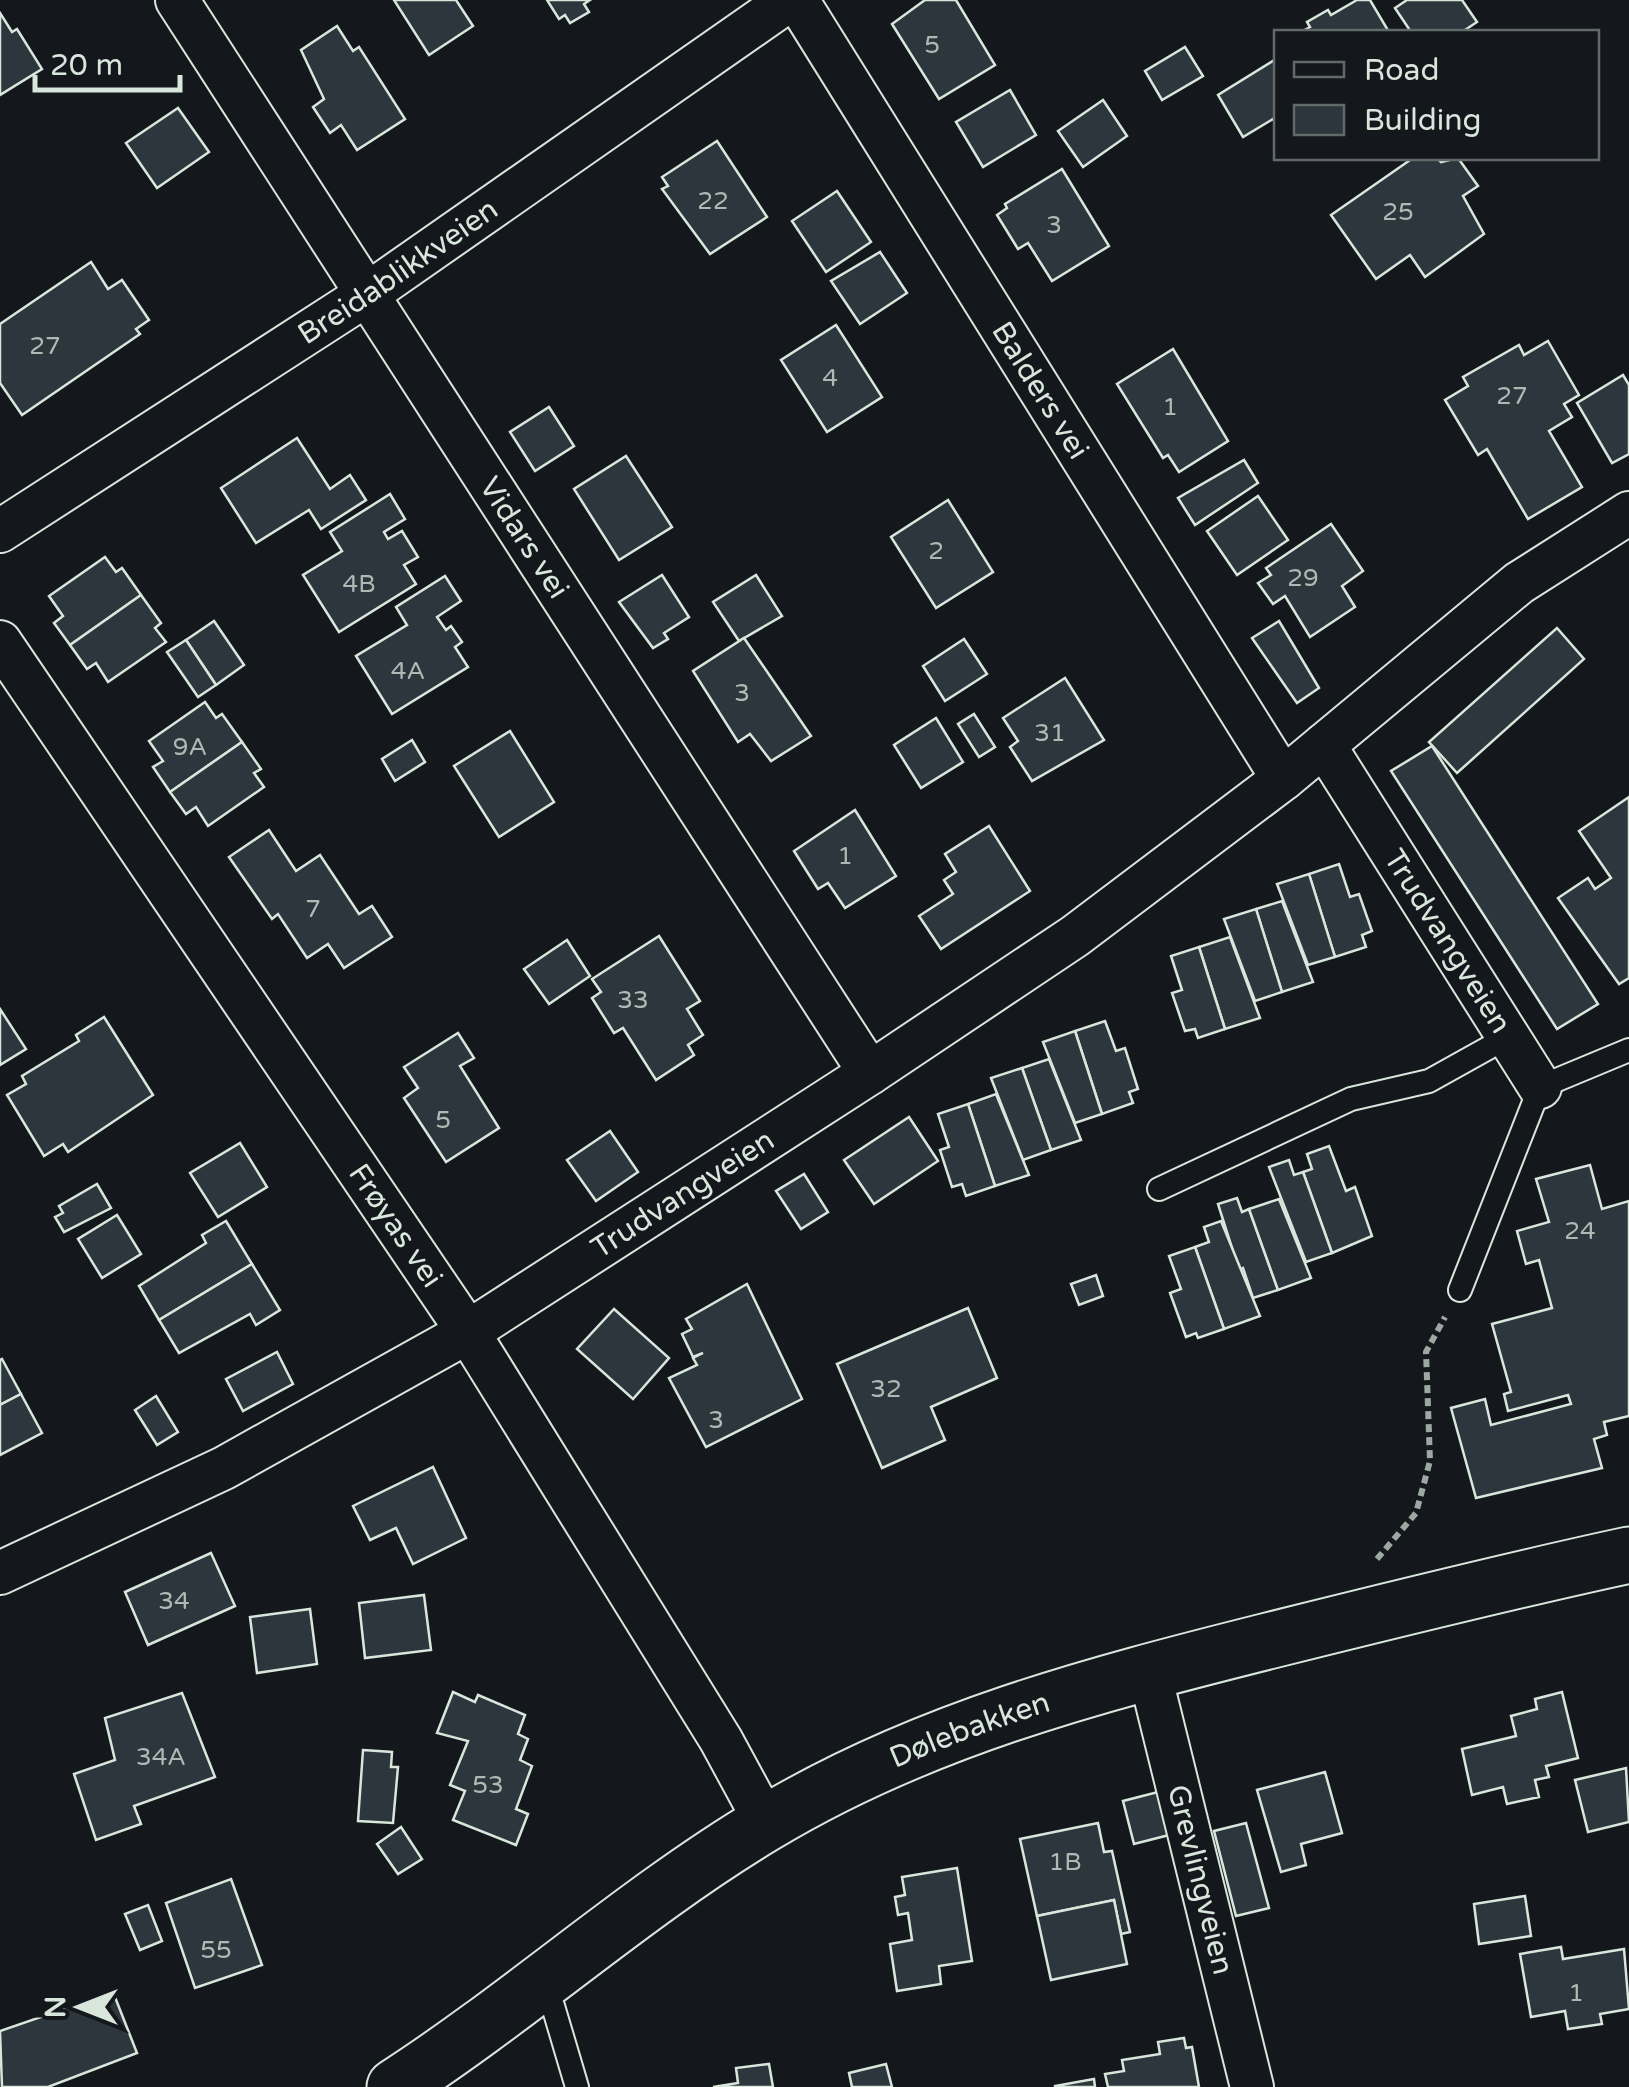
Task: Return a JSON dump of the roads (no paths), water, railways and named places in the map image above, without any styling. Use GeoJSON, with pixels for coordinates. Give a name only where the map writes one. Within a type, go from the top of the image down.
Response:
{"type":"FeatureCollection","features":[{"type":"Feature","properties":{"kind":"main road","name":"Dølebakken"},"geometry":{"type":"LineString","coordinates":[[395,2087],[672,1885],[766,1823],[882,1761],[961,1728],[1149,1671],[1629,1555]]}},
{"type":"Feature","properties":{"kind":"street","name":"Vidars vei"},"geometry":{"type":"LineString","coordinates":[[177,0],[870,1073]]}},
{"type":"Feature","properties":{"kind":"street","name":"Breidablikkveien"},"geometry":{"type":"LineString","coordinates":[[0,531],[369,293],[793,0]]}},
{"type":"Feature","properties":{"kind":"street","name":"Balders vei"},"geometry":{"type":"LineString","coordinates":[[793,0],[1283,779]]}},
{"type":"Feature","properties":{"kind":"street","name":"Trudvangveien"},"geometry":{"type":"LineString","coordinates":[[0,1573],[224,1468],[468,1332],[870,1073],[1075,936],[1283,779],[1519,583],[1629,514]]}},
{"type":"Feature","properties":{"kind":"street","name":"Frøyas vei"},"geometry":{"type":"LineString","coordinates":[[0,642],[468,1332],[721,1740],[766,1823]]}},
{"type":"Feature","properties":{"kind":"street","name":"Trudvangveien"},"geometry":{"type":"LineString","coordinates":[[1324,745],[1540,1087]]}},
{"type":"Feature","properties":{"kind":"street","name":"Grevlingveien"},"geometry":{"type":"LineString","coordinates":[[1149,1671],[1252,2087]]}},
{"type":"Feature","properties":{"kind":"lane"},"geometry":{"type":"LineString","coordinates":[[1159,1188],[1351,1099],[1430,1081],[1508,1037]]}},
{"type":"Feature","properties":{"kind":"lane"},"geometry":{"type":"LineString","coordinates":[[1460,1290],[1540,1087],[1629,1050]]}},
{"type":"Feature","properties":{"kind":"lane"},"geometry":{"type":"LineString","coordinates":[[537,1986],[553,2006],[577,2087]]}}]}
